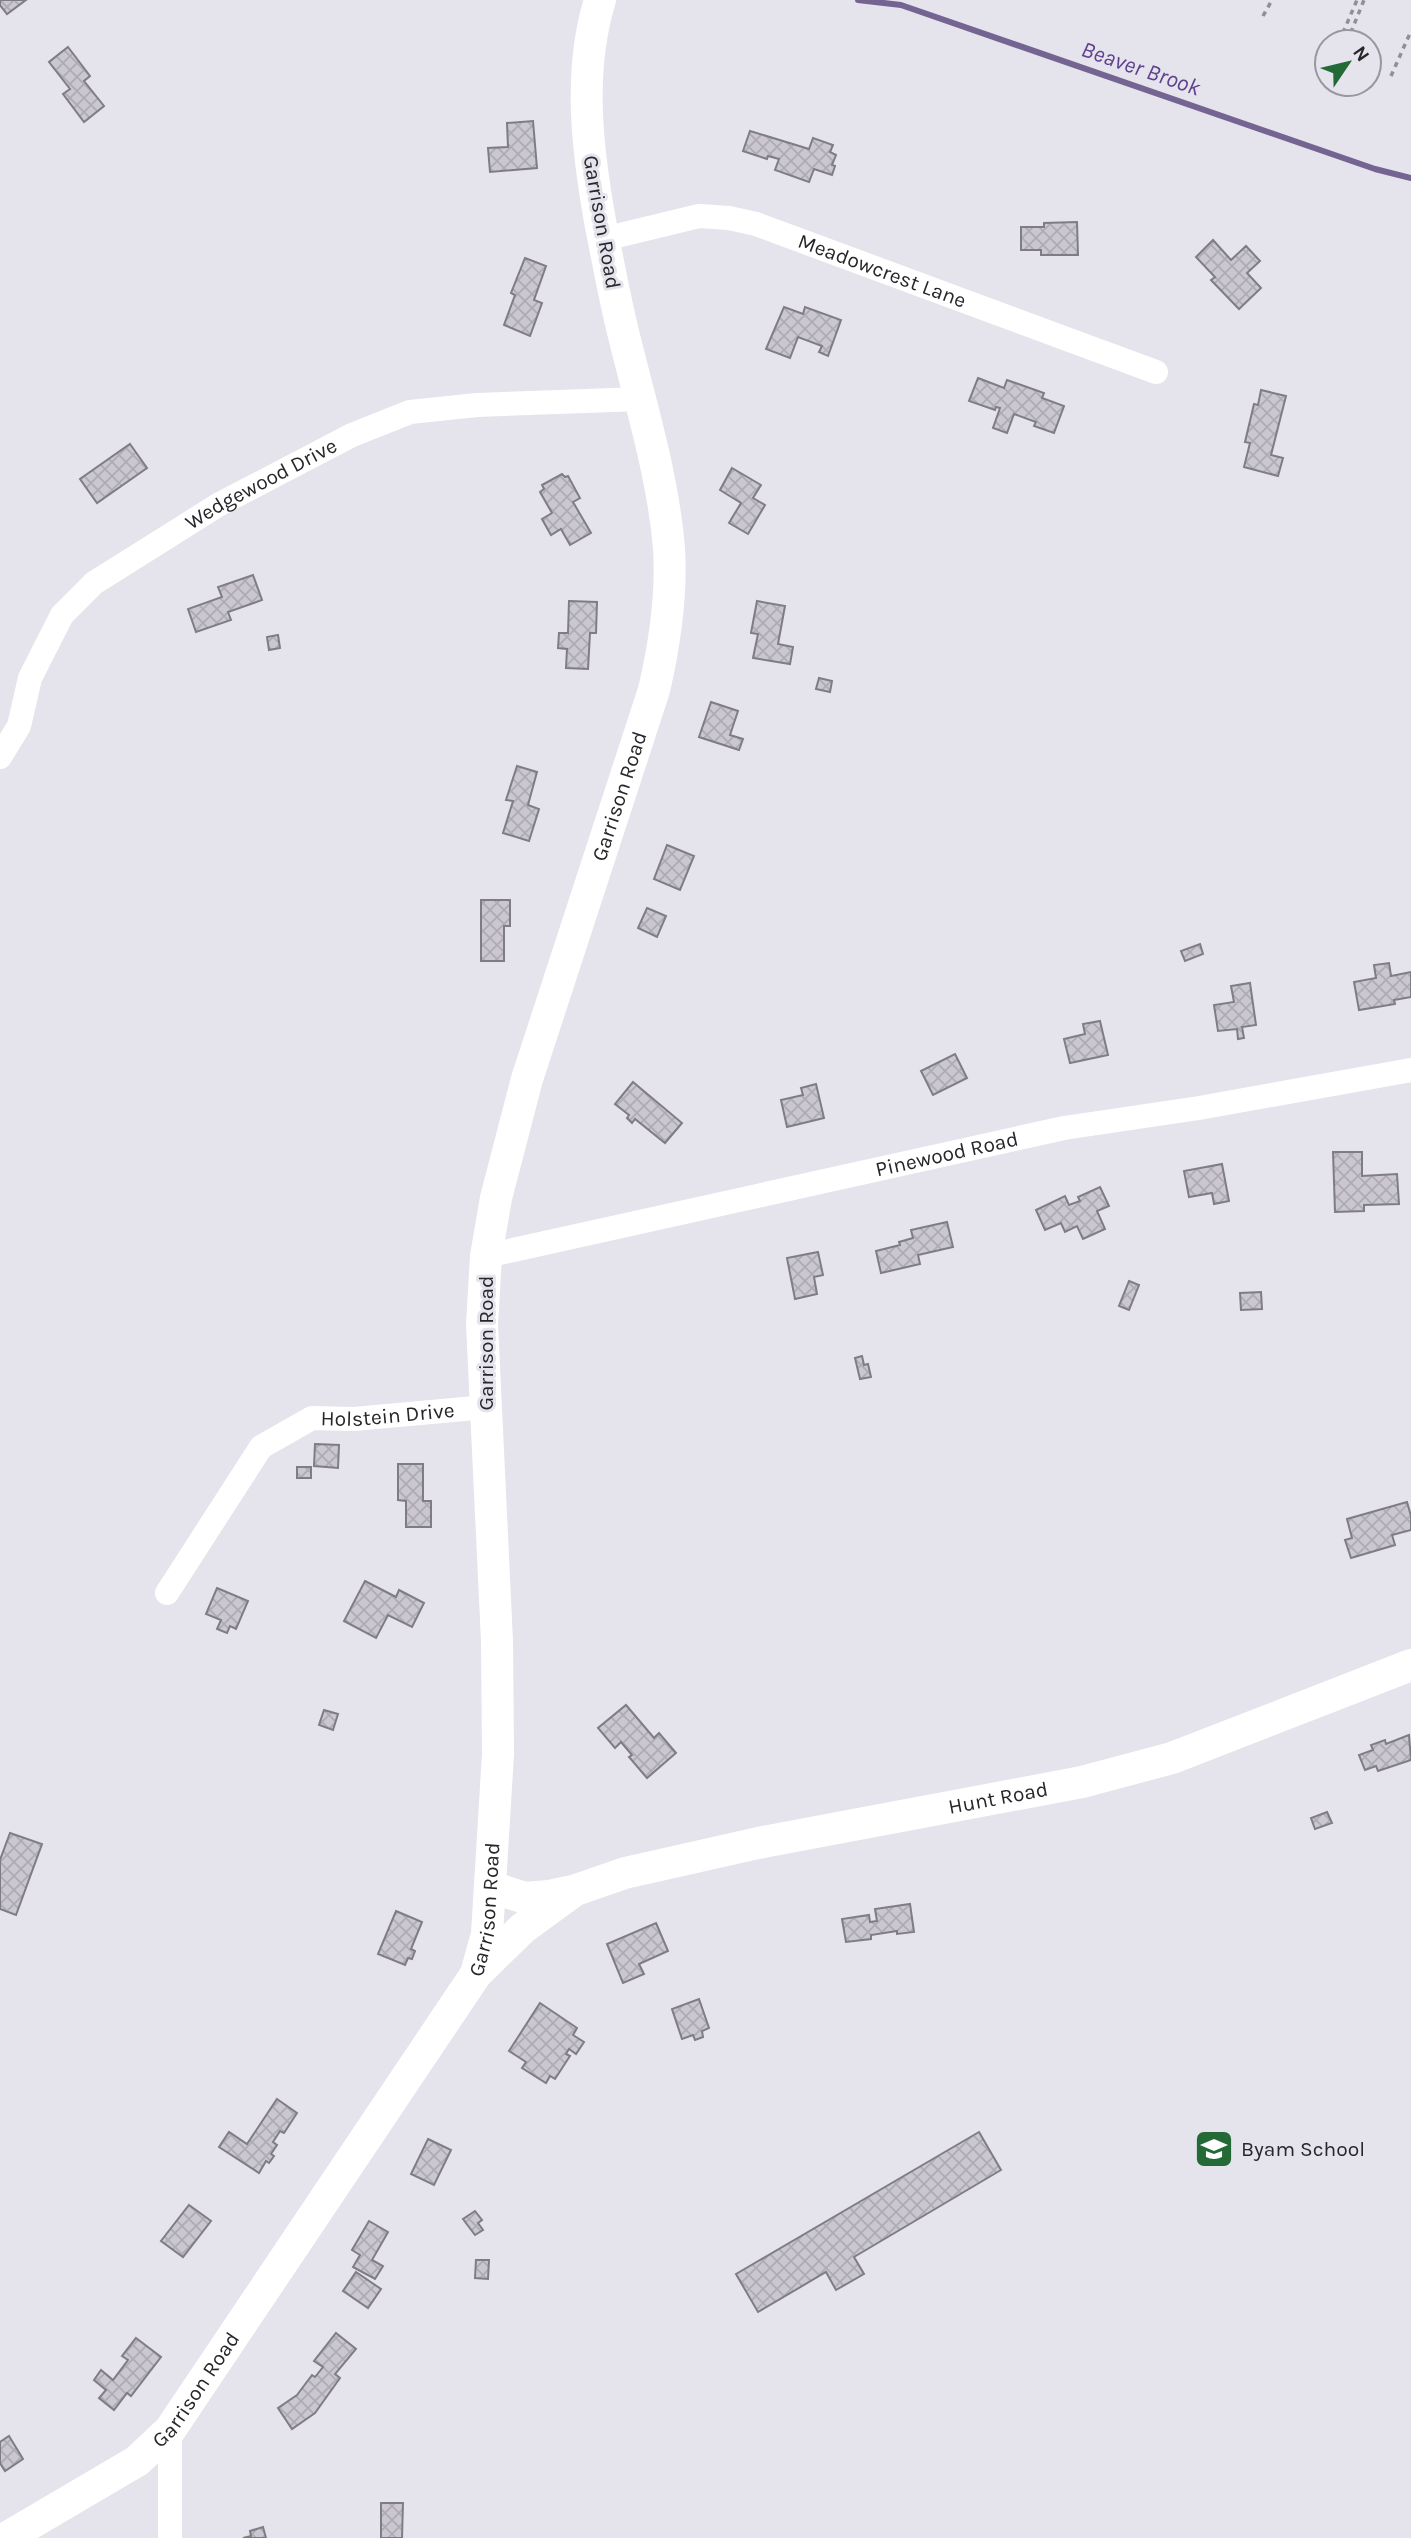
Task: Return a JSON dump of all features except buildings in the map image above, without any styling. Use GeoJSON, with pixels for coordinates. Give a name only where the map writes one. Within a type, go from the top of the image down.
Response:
{"type":"FeatureCollection","features":[{"type":"Feature","properties":{"kind":"street","name":"Garrison Road"},"geometry":{"type":"LineString","coordinates":[[6,2538],[137,2461],[170,2430],[476,1974],[487,1934],[496,1810],[498,1698],[482,1324],[486,1256],[496,1198],[523,1091],[654,690],[665,641],[670,592],[669,548],[663,500],[613,290],[589,151],[588,58],[592,28],[600,0]]}},
{"type":"Feature","properties":{"kind":"street","name":"Meadowcrest Lane"},"geometry":{"type":"LineString","coordinates":[[604,239],[699,216],[756,224],[1156,372]]}},
{"type":"Feature","properties":{"kind":"street","name":"Wedgewood Drive"},"geometry":{"type":"LineString","coordinates":[[0,757],[19,726],[30,678],[62,615],[94,583],[218,505],[352,435],[410,412],[477,405],[641,399]]}},
{"type":"Feature","properties":{"kind":"street","name":"Pinewood Road"},"geometry":{"type":"LineString","coordinates":[[486,1256],[1063,1128],[1199,1108],[1411,1070]]}},
{"type":"Feature","properties":{"kind":"street","name":"Holstein Drive"},"geometry":{"type":"LineString","coordinates":[[167,1593],[261,1447],[312,1418],[354,1419],[486,1407]]}},
{"type":"Feature","properties":{"kind":"street","name":"Hunt Road"},"geometry":{"type":"LineString","coordinates":[[491,1887],[524,1898],[573,1892],[634,1871],[758,1843],[1082,1782],[1172,1758],[1411,1665]]}},
{"type":"Feature","properties":{"kind":"street","name":"Hunt Road"},"geometry":{"type":"LineString","coordinates":[[476,1974],[523,1928],[573,1892]]}},
{"type":"Feature","properties":{"kind":"street"},"geometry":{"type":"LineString","coordinates":[[170,2430],[170,2538]]}},
{"type":"Feature","properties":{"kind":"path"},"geometry":{"type":"LineString","coordinates":[[1263,16],[1272,0]]}},
{"type":"Feature","properties":{"kind":"path"},"geometry":{"type":"LineString","coordinates":[[1345,28],[1357,0]]}},
{"type":"Feature","properties":{"kind":"path"},"geometry":{"type":"LineString","coordinates":[[1353,28],[1364,0]]}},
{"type":"Feature","properties":{"kind":"path"},"geometry":{"type":"LineString","coordinates":[[1391,76],[1411,31]]}},
{"type":"Feature","properties":{"kind":"waterway","name":"Beaver Brook"},"geometry":{"type":"LineString","coordinates":[[858,0],[901,5],[1375,169],[1411,178]]}},
{"type":"Feature","properties":{"kind":"place","name":"Byam School"},"geometry":{"type":"Point","coordinates":[1214,2149]}}]}
